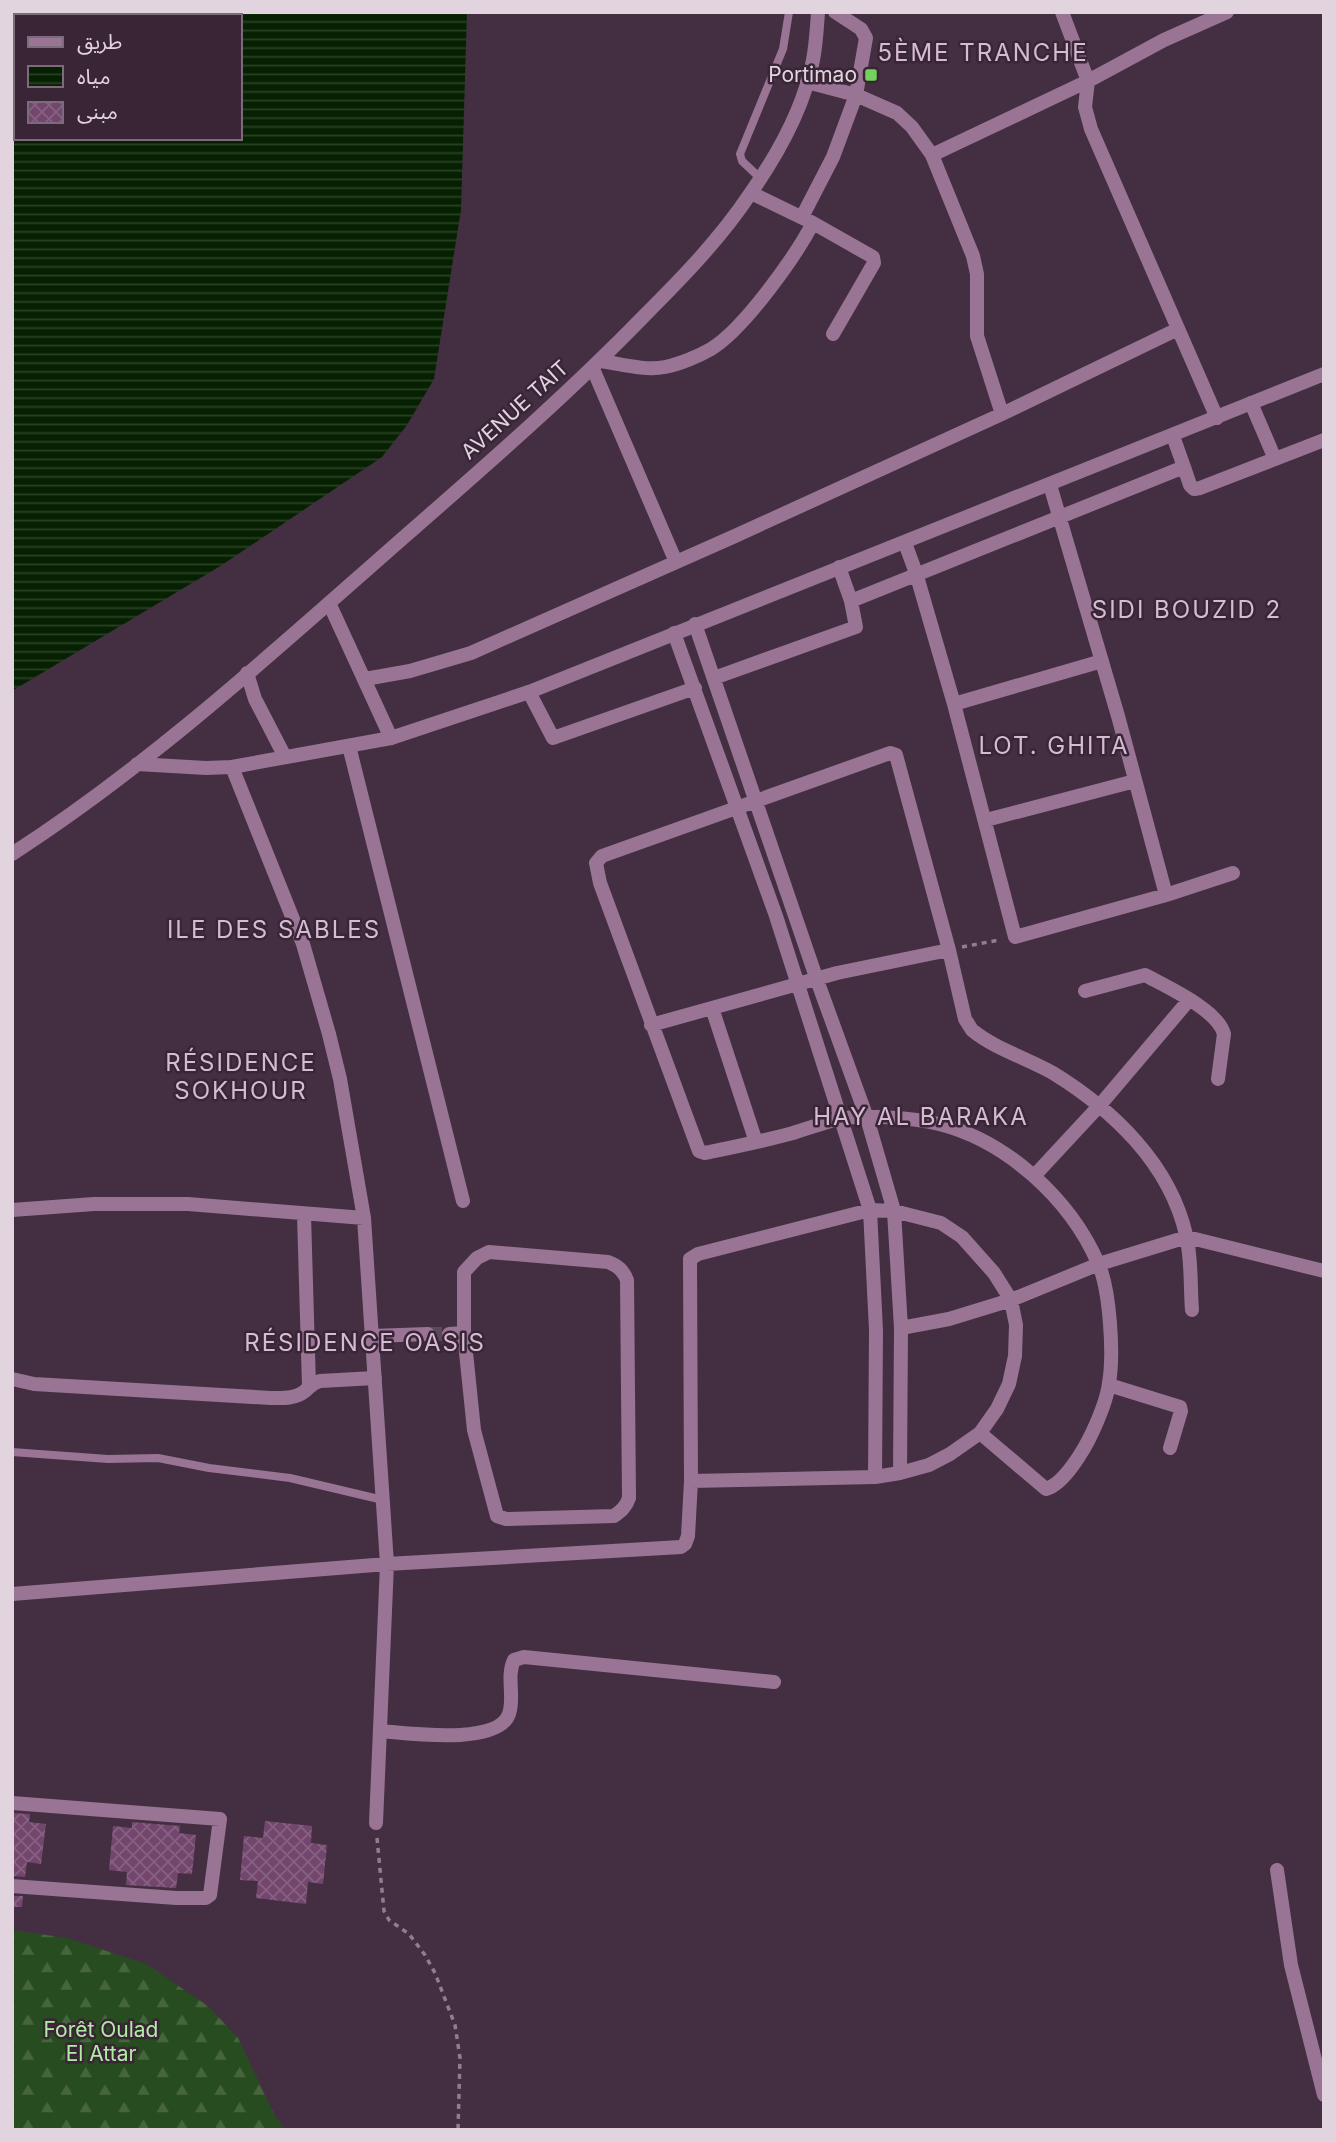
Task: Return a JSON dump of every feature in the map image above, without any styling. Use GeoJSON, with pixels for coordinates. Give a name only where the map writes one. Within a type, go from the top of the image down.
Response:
{"type":"FeatureCollection","features":[{"type":"Feature","properties":{"kind":"street","name":"AVENUE TAIT"},"geometry":{"type":"LineString","coordinates":[[12,854],[137,764],[247,673],[509,446],[597,365],[718,237],[761,178],[795,115],[807,82],[814,59],[818,12]]}},
{"type":"Feature","properties":{"kind":"street"},"geometry":{"type":"LineString","coordinates":[[676,562],[597,365],[665,367],[712,349],[734,330],[802,243],[808,220],[856,95],[866,38],[864,33],[835,12]]}},
{"type":"Feature","properties":{"kind":"street"},"geometry":{"type":"LineString","coordinates":[[1062,12],[1087,81],[1085,107],[1091,129],[1216,418]]}},
{"type":"Feature","properties":{"kind":"street"},"geometry":{"type":"LineString","coordinates":[[932,155],[1087,81],[1164,40],[1227,12]]}},
{"type":"Feature","properties":{"kind":"street"},"geometry":{"type":"LineString","coordinates":[[807,82],[856,95],[897,113],[932,155],[973,256],[977,336],[1002,414]]}},
{"type":"Feature","properties":{"kind":"street"},"geometry":{"type":"LineString","coordinates":[[751,193],[808,220],[871,255],[874,260],[833,334]]}},
{"type":"Feature","properties":{"kind":"street"},"geometry":{"type":"LineString","coordinates":[[365,679],[419,669],[471,653],[1002,414],[1178,330]]}},
{"type":"Feature","properties":{"kind":"street"},"geometry":{"type":"LineString","coordinates":[[137,764],[232,767],[391,738],[529,692],[1324,374]]}},
{"type":"Feature","properties":{"kind":"street"},"geometry":{"type":"LineString","coordinates":[[1251,403],[1275,459]]}},
{"type":"Feature","properties":{"kind":"street"},"geometry":{"type":"LineString","coordinates":[[1172,436],[1190,485],[1194,489],[1324,440]]}},
{"type":"Feature","properties":{"kind":"street"},"geometry":{"type":"LineString","coordinates":[[851,601],[1184,467]]}},
{"type":"Feature","properties":{"kind":"street"},"geometry":{"type":"LineString","coordinates":[[1050,485],[1166,895]]}},
{"type":"Feature","properties":{"kind":"street"},"geometry":{"type":"LineString","coordinates":[[905,543],[954,704],[1015,937],[1166,895],[1233,873]]}},
{"type":"Feature","properties":{"kind":"street"},"geometry":{"type":"LineString","coordinates":[[714,678],[853,628],[857,624],[839,567]]}},
{"type":"Feature","properties":{"kind":"street"},"geometry":{"type":"LineString","coordinates":[[329,603],[391,738]]}},
{"type":"Feature","properties":{"kind":"street"},"geometry":{"type":"LineString","coordinates":[[695,624],[867,1118],[894,1211],[901,1328],[900,1473]]}},
{"type":"Feature","properties":{"kind":"street"},"geometry":{"type":"LineString","coordinates":[[674,633],[799,985],[870,1210],[876,1330],[875,1477]]}},
{"type":"Feature","properties":{"kind":"street"},"geometry":{"type":"LineString","coordinates":[[954,704],[1101,661]]}},
{"type":"Feature","properties":{"kind":"street"},"geometry":{"type":"LineString","coordinates":[[247,673],[255,699],[285,757]]}},
{"type":"Feature","properties":{"kind":"street"},"geometry":{"type":"LineString","coordinates":[[529,692],[553,738],[695,688]]}},
{"type":"Feature","properties":{"kind":"street"},"geometry":{"type":"LineString","coordinates":[[349,746],[463,1201]]}},
{"type":"Feature","properties":{"kind":"street"},"geometry":{"type":"LineString","coordinates":[[980,1433],[1043,1488],[1050,1489],[1083,1452],[1098,1418],[1109,1385],[1112,1345],[1108,1305],[1099,1264],[1065,1210],[1035,1175],[993,1147],[940,1124],[906,1119],[841,1119],[756,1142],[705,1153],[699,1151],[600,883],[597,860],[614,851],[893,753],[898,759],[965,1019],[972,1030],[1053,1074],[1101,1105],[1144,1153],[1177,1204],[1187,1237],[1192,1310]]}},
{"type":"Feature","properties":{"kind":"street"},"geometry":{"type":"LineString","coordinates":[[232,767],[303,944],[340,1079],[364,1218],[387,1564],[376,1823]]}},
{"type":"Feature","properties":{"kind":"street"},"geometry":{"type":"LineString","coordinates":[[986,820],[1135,780]]}},
{"type":"Feature","properties":{"kind":"street"},"geometry":{"type":"LineString","coordinates":[[651,1026],[887,961],[949,950]]}},
{"type":"Feature","properties":{"kind":"street"},"geometry":{"type":"LineString","coordinates":[[1085,991],[1145,975],[1189,1000],[1213,1016],[1222,1027],[1224,1034],[1218,1079]]}},
{"type":"Feature","properties":{"kind":"street"},"geometry":{"type":"LineString","coordinates":[[1035,1175],[1101,1105],[1189,1000]]}},
{"type":"Feature","properties":{"kind":"street"},"geometry":{"type":"LineString","coordinates":[[712,1009],[756,1142]]}},
{"type":"Feature","properties":{"kind":"street"},"geometry":{"type":"LineString","coordinates":[[12,1210],[94,1204],[188,1204],[364,1218]]}},
{"type":"Feature","properties":{"kind":"street"},"geometry":{"type":"LineString","coordinates":[[12,1594],[387,1564],[681,1547],[688,1536],[691,1481],[690,1259],[698,1254],[870,1210],[894,1211],[942,1223],[962,1237],[994,1273],[1011,1300],[1016,1325],[1015,1356],[1009,1384],[998,1409],[980,1433],[950,1454],[929,1465],[875,1477],[691,1481]]}},
{"type":"Feature","properties":{"kind":"street"},"geometry":{"type":"LineString","coordinates":[[304,1215],[309,1386]]}},
{"type":"Feature","properties":{"kind":"street"},"geometry":{"type":"LineString","coordinates":[[901,1328],[949,1319],[1011,1300],[1099,1264],[1187,1237],[1324,1271]]}},
{"type":"Feature","properties":{"kind":"street"},"geometry":{"type":"LineString","coordinates":[[489,1252],[617,1265],[627,1280],[629,1498],[620,1511],[614,1516],[506,1519],[498,1516],[474,1430],[457,1334],[464,1272],[477,1258],[489,1252]]}},
{"type":"Feature","properties":{"kind":"street"},"geometry":{"type":"LineString","coordinates":[[372,1336],[428,1335]]}},
{"type":"Feature","properties":{"kind":"street"},"geometry":{"type":"LineString","coordinates":[[12,1379],[34,1384],[271,1398],[296,1396],[320,1381],[375,1377]]}},
{"type":"Feature","properties":{"kind":"street"},"geometry":{"type":"LineString","coordinates":[[1109,1385],[1180,1407],[1170,1448]]}},
{"type":"Feature","properties":{"kind":"street"},"geometry":{"type":"LineString","coordinates":[[380,1731],[455,1736],[490,1730],[503,1723],[509,1714],[510,1667],[514,1660],[524,1657],[774,1682]]}},
{"type":"Feature","properties":{"kind":"street"},"geometry":{"type":"LineString","coordinates":[[12,1802],[220,1819],[210,1895],[206,1898],[12,1886]]}},
{"type":"Feature","properties":{"kind":"street"},"geometry":{"type":"LineString","coordinates":[[1277,1870],[1291,1965],[1324,2095]]}},
{"type":"Feature","properties":{"kind":"lane"},"geometry":{"type":"LineString","coordinates":[[761,178],[742,161],[740,154],[783,49],[789,12]]}},
{"type":"Feature","properties":{"kind":"lane"},"geometry":{"type":"LineString","coordinates":[[12,1452],[108,1459],[158,1458],[209,1468],[290,1478],[383,1500]]}},
{"type":"Feature","properties":{"kind":"path"},"geometry":{"type":"LineString","coordinates":[[949,950],[1015,937]]}},
{"type":"Feature","properties":{"kind":"path"},"geometry":{"type":"LineString","coordinates":[[376,1823],[384,1911],[389,1920],[409,1934],[425,1955],[435,1973],[455,2025],[460,2058],[458,2130]]}},
{"type":"Feature","properties":{"kind":"green space","name":"Forêt Oulad El Attar"},"geometry":{"type":"Polygon","coordinates":[[[12,1930],[67,1938],[146,1964],[208,2006],[238,2038],[274,2114],[285,2130],[12,2130],[12,1930]]]}},
{"type":"Feature","properties":{"kind":"water"},"geometry":{"type":"Polygon","coordinates":[[[12,12],[467,12],[461,210],[434,379],[407,425],[382,457],[222,565],[12,691],[12,12]]]}},
{"type":"Feature","properties":{"kind":"building"},"geometry":{"type":"Polygon","coordinates":[[[12,1813],[30,1814],[29,1822],[46,1824],[41,1864],[27,1862],[25,1877],[12,1876],[12,1813]]]}},
{"type":"Feature","properties":{"kind":"building"},"geometry":{"type":"Polygon","coordinates":[[[265,1821],[312,1826],[311,1843],[327,1845],[323,1884],[308,1882],[306,1904],[256,1898],[258,1881],[240,1880],[244,1836],[263,1838],[265,1821]]]}},
{"type":"Feature","properties":{"kind":"building"},"geometry":{"type":"Polygon","coordinates":[[[132,1822],[180,1826],[179,1833],[196,1835],[192,1874],[178,1873],[176,1888],[126,1885],[127,1872],[109,1870],[113,1826],[132,1828],[132,1822]]]}},
{"type":"Feature","properties":{"kind":"building"},"geometry":{"type":"Polygon","coordinates":[[[12,1896],[23,1896],[22,1907],[12,1907],[12,1896]]]}},
{"type":"Feature","properties":{"kind":"tunnel"},"geometry":{"type":"LineString","coordinates":[[428,1334],[449,1334]]}},
{"type":"Feature","properties":{"kind":"place","name":"Portimao"},"geometry":{"type":"Point","coordinates":[871,75]}},
{"type":"Feature","properties":{"kind":"district","name":"5ÈME TRANCHE"},"geometry":{"type":"Point","coordinates":[983,53]}},
{"type":"Feature","properties":{"kind":"district","name":"SIDI BOUZID 2"},"geometry":{"type":"Point","coordinates":[1187,610]}},
{"type":"Feature","properties":{"kind":"district","name":"LOT. GHITA"},"geometry":{"type":"Point","coordinates":[1054,746]}},
{"type":"Feature","properties":{"kind":"district","name":"ILE DES SABLES"},"geometry":{"type":"Point","coordinates":[274,930]}},
{"type":"Feature","properties":{"kind":"district","name":"RÉSIDENCE SOKHOUR"},"geometry":{"type":"Point","coordinates":[241,1077]}},
{"type":"Feature","properties":{"kind":"district","name":"HAY AL BARAKA"},"geometry":{"type":"Point","coordinates":[921,1117]}},
{"type":"Feature","properties":{"kind":"district","name":"RÉSIDENCE OASIS"},"geometry":{"type":"Point","coordinates":[365,1343]}}]}
